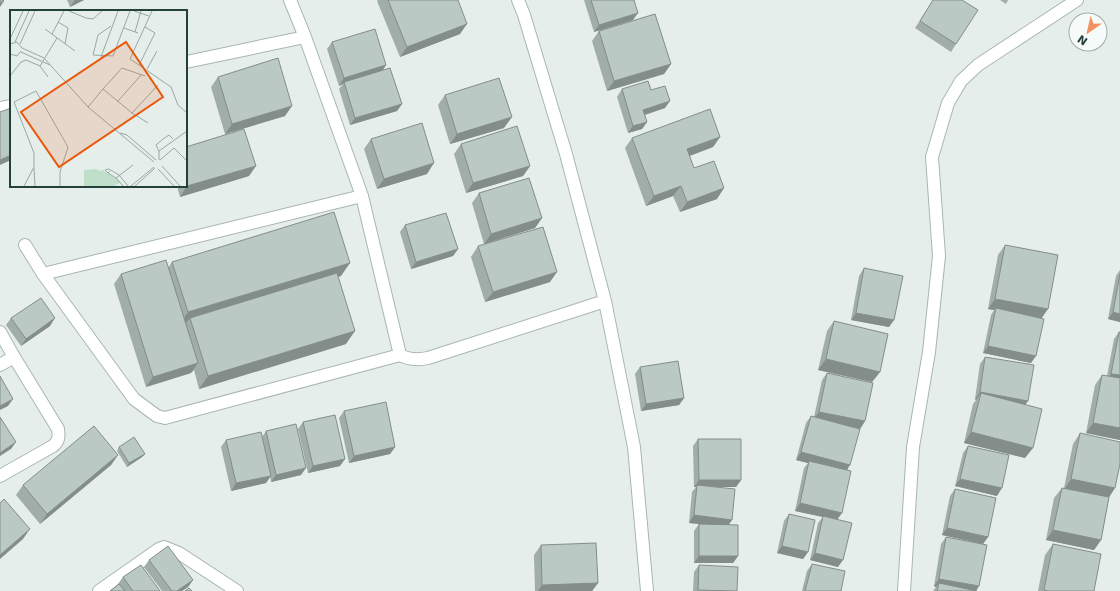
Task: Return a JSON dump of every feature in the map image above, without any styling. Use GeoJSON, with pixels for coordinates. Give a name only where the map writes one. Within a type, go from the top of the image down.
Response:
{"type":"FeatureCollection","features":[{"type":"Feature","properties":{"kind":"street"},"geometry":{"type":"LineString","coordinates":[[290,0],[305,37],[362,196],[400,355]]}},
{"type":"Feature","properties":{"kind":"street"},"geometry":{"type":"LineString","coordinates":[[518,0],[524,15],[566,154],[605,301],[634,448],[647,591]]}},
{"type":"Feature","properties":{"kind":"street"},"geometry":{"type":"LineString","coordinates":[[904,591],[913,447],[929,352],[939,256],[932,157],[943,119],[948,103],[961,82],[978,65],[1077,0]]}},
{"type":"Feature","properties":{"kind":"street"},"geometry":{"type":"LineString","coordinates":[[187,62],[305,37]]}},
{"type":"Feature","properties":{"kind":"street"},"geometry":{"type":"LineString","coordinates":[[0,108],[10,106]]}},
{"type":"Feature","properties":{"kind":"street"},"geometry":{"type":"LineString","coordinates":[[43,274],[362,196]]}},
{"type":"Feature","properties":{"kind":"street"},"geometry":{"type":"LineString","coordinates":[[25,246],[43,274],[134,399],[157,416],[166,418],[400,355],[409,359],[420,360],[428,358],[605,301]]}},
{"type":"Feature","properties":{"kind":"street"},"geometry":{"type":"LineString","coordinates":[[0,332],[58,429],[59,436],[53,446],[0,476]]}},
{"type":"Feature","properties":{"kind":"street"},"geometry":{"type":"LineString","coordinates":[[0,365],[14,357]]}},
{"type":"Feature","properties":{"kind":"street"},"geometry":{"type":"LineString","coordinates":[[99,591],[164,547],[175,551],[237,591]]}},
{"type":"Feature","properties":{"kind":"building"},"geometry":{"type":"Polygon","coordinates":[[[388,0],[458,0],[467,24],[407,47],[388,0]]]}},
{"type":"Feature","properties":{"kind":"building"},"geometry":{"type":"Polygon","coordinates":[[[591,0],[634,0],[638,13],[599,25],[591,0]]]}},
{"type":"Feature","properties":{"kind":"building"},"geometry":{"type":"Polygon","coordinates":[[[933,0],[962,0],[978,10],[956,44],[920,21],[933,0]]]}},
{"type":"Feature","properties":{"kind":"building"},"geometry":{"type":"Polygon","coordinates":[[[655,14],[671,64],[614,81],[599,31],[655,14]]]}},
{"type":"Feature","properties":{"kind":"building"},"geometry":{"type":"Polygon","coordinates":[[[375,29],[386,65],[344,78],[332,42],[375,29]]]}},
{"type":"Feature","properties":{"kind":"building"},"geometry":{"type":"Polygon","coordinates":[[[278,58],[292,106],[232,124],[218,77],[278,58]]]}},
{"type":"Feature","properties":{"kind":"building"},"geometry":{"type":"Polygon","coordinates":[[[390,68],[402,104],[355,118],[344,82],[390,68]]]}},
{"type":"Feature","properties":{"kind":"building"},"geometry":{"type":"Polygon","coordinates":[[[499,78],[512,117],[457,134],[445,95],[499,78]]]}},
{"type":"Feature","properties":{"kind":"building"},"geometry":{"type":"Polygon","coordinates":[[[648,81],[651,90],[665,86],[670,101],[643,110],[647,122],[633,126],[622,89],[648,81]]]}},
{"type":"Feature","properties":{"kind":"building"},"geometry":{"type":"Polygon","coordinates":[[[10,108],[10,155],[0,160],[0,112],[10,108]]]}},
{"type":"Feature","properties":{"kind":"building"},"geometry":{"type":"Polygon","coordinates":[[[710,109],[720,137],[687,149],[694,168],[714,161],[724,188],[687,202],[681,186],[654,196],[632,138],[710,109]]]}},
{"type":"Feature","properties":{"kind":"building"},"geometry":{"type":"Polygon","coordinates":[[[422,123],[434,163],[384,179],[371,139],[422,123]]]}},
{"type":"Feature","properties":{"kind":"building"},"geometry":{"type":"Polygon","coordinates":[[[517,126],[530,166],[473,183],[461,144],[517,126]]]}},
{"type":"Feature","properties":{"kind":"building"},"geometry":{"type":"Polygon","coordinates":[[[244,129],[256,166],[187,186],[187,147],[244,129]]]}},
{"type":"Feature","properties":{"kind":"building"},"geometry":{"type":"Polygon","coordinates":[[[529,178],[542,218],[491,234],[479,193],[529,178]]]}},
{"type":"Feature","properties":{"kind":"building"},"geometry":{"type":"Polygon","coordinates":[[[334,212],[350,263],[188,312],[172,262],[334,212]]]}},
{"type":"Feature","properties":{"kind":"building"},"geometry":{"type":"Polygon","coordinates":[[[446,213],[458,249],[416,262],[405,225],[446,213]]]}},
{"type":"Feature","properties":{"kind":"building"},"geometry":{"type":"Polygon","coordinates":[[[543,227],[557,272],[493,292],[478,246],[543,227]]]}},
{"type":"Feature","properties":{"kind":"building"},"geometry":{"type":"Polygon","coordinates":[[[1005,245],[1058,255],[1048,309],[995,299],[1005,245]]]}},
{"type":"Feature","properties":{"kind":"building"},"geometry":{"type":"Polygon","coordinates":[[[166,260],[198,363],[153,377],[121,274],[166,260]]]}},
{"type":"Feature","properties":{"kind":"building"},"geometry":{"type":"Polygon","coordinates":[[[864,268],[903,276],[894,320],[856,313],[864,268]]]}},
{"type":"Feature","properties":{"kind":"building"},"geometry":{"type":"Polygon","coordinates":[[[337,273],[355,331],[208,376],[190,318],[337,273]]]}},
{"type":"Feature","properties":{"kind":"building"},"geometry":{"type":"Polygon","coordinates":[[[1120,274],[1120,314],[1113,312],[1120,274]]]}},
{"type":"Feature","properties":{"kind":"building"},"geometry":{"type":"Polygon","coordinates":[[[41,298],[55,318],[26,339],[11,318],[41,298]]]}},
{"type":"Feature","properties":{"kind":"building"},"geometry":{"type":"Polygon","coordinates":[[[996,308],[1044,319],[1036,356],[988,346],[996,308]]]}},
{"type":"Feature","properties":{"kind":"building"},"geometry":{"type":"Polygon","coordinates":[[[834,321],[888,334],[880,372],[826,359],[834,321]]]}},
{"type":"Feature","properties":{"kind":"building"},"geometry":{"type":"Polygon","coordinates":[[[1120,332],[1120,375],[1111,374],[1120,332]]]}},
{"type":"Feature","properties":{"kind":"building"},"geometry":{"type":"Polygon","coordinates":[[[985,357],[1034,365],[1028,401],[980,392],[985,357]]]}},
{"type":"Feature","properties":{"kind":"building"},"geometry":{"type":"Polygon","coordinates":[[[678,361],[684,398],[646,404],[640,367],[678,361]]]}},
{"type":"Feature","properties":{"kind":"building"},"geometry":{"type":"Polygon","coordinates":[[[827,373],[873,383],[865,421],[819,412],[827,373]]]}},
{"type":"Feature","properties":{"kind":"building"},"geometry":{"type":"Polygon","coordinates":[[[1102,375],[1120,378],[1120,428],[1093,423],[1102,375]]]}},
{"type":"Feature","properties":{"kind":"building"},"geometry":{"type":"Polygon","coordinates":[[[0,376],[13,399],[0,406],[0,376]]]}},
{"type":"Feature","properties":{"kind":"building"},"geometry":{"type":"Polygon","coordinates":[[[981,393],[1042,409],[1033,448],[971,432],[981,393]]]}},
{"type":"Feature","properties":{"kind":"building"},"geometry":{"type":"Polygon","coordinates":[[[386,402],[395,447],[354,456],[344,411],[386,402]]]}},
{"type":"Feature","properties":{"kind":"building"},"geometry":{"type":"Polygon","coordinates":[[[335,415],[345,459],[313,466],[303,422],[335,415]]]}},
{"type":"Feature","properties":{"kind":"building"},"geometry":{"type":"Polygon","coordinates":[[[811,416],[860,429],[850,465],[801,452],[811,416]]]}},
{"type":"Feature","properties":{"kind":"building"},"geometry":{"type":"Polygon","coordinates":[[[0,417],[16,442],[0,453],[0,417]]]}},
{"type":"Feature","properties":{"kind":"building"},"geometry":{"type":"Polygon","coordinates":[[[296,424],[306,468],[276,475],[266,431],[296,424]]]}},
{"type":"Feature","properties":{"kind":"building"},"geometry":{"type":"Polygon","coordinates":[[[94,426],[118,455],[47,514],[23,485],[94,426]]]}},
{"type":"Feature","properties":{"kind":"building"},"geometry":{"type":"Polygon","coordinates":[[[261,432],[271,476],[236,483],[226,440],[261,432]]]}},
{"type":"Feature","properties":{"kind":"building"},"geometry":{"type":"Polygon","coordinates":[[[1080,433],[1120,442],[1120,464],[1115,488],[1071,479],[1080,433]]]}},
{"type":"Feature","properties":{"kind":"building"},"geometry":{"type":"Polygon","coordinates":[[[134,437],[145,454],[129,463],[119,447],[134,437]]]}},
{"type":"Feature","properties":{"kind":"building"},"geometry":{"type":"Polygon","coordinates":[[[698,439],[741,439],[741,480],[699,480],[698,439]]]}},
{"type":"Feature","properties":{"kind":"building"},"geometry":{"type":"Polygon","coordinates":[[[968,446],[1009,455],[1002,488],[960,479],[968,446]]]}},
{"type":"Feature","properties":{"kind":"building"},"geometry":{"type":"Polygon","coordinates":[[[809,461],[851,471],[842,513],[800,503],[809,461]]]}},
{"type":"Feature","properties":{"kind":"building"},"geometry":{"type":"Polygon","coordinates":[[[697,485],[735,489],[732,520],[694,515],[697,485]]]}},
{"type":"Feature","properties":{"kind":"building"},"geometry":{"type":"Polygon","coordinates":[[[1062,488],[1109,497],[1101,540],[1053,530],[1062,488]]]}},
{"type":"Feature","properties":{"kind":"building"},"geometry":{"type":"Polygon","coordinates":[[[955,489],[996,498],[988,537],[947,528],[955,489]]]}},
{"type":"Feature","properties":{"kind":"building"},"geometry":{"type":"Polygon","coordinates":[[[4,499],[30,529],[0,555],[0,503],[4,499]]]}},
{"type":"Feature","properties":{"kind":"building"},"geometry":{"type":"Polygon","coordinates":[[[789,514],[815,520],[808,552],[782,546],[789,514]]]}},
{"type":"Feature","properties":{"kind":"building"},"geometry":{"type":"Polygon","coordinates":[[[823,516],[852,523],[843,560],[815,553],[823,516]]]}},
{"type":"Feature","properties":{"kind":"building"},"geometry":{"type":"Polygon","coordinates":[[[699,524],[738,525],[738,556],[699,556],[699,524]]]}},
{"type":"Feature","properties":{"kind":"building"},"geometry":{"type":"Polygon","coordinates":[[[946,537],[987,545],[979,586],[939,579],[946,537]]]}},
{"type":"Feature","properties":{"kind":"building"},"geometry":{"type":"Polygon","coordinates":[[[596,543],[598,583],[542,585],[541,545],[596,543]]]}},
{"type":"Feature","properties":{"kind":"building"},"geometry":{"type":"Polygon","coordinates":[[[1053,544],[1101,554],[1094,591],[1044,590],[1053,544]]]}},
{"type":"Feature","properties":{"kind":"building"},"geometry":{"type":"Polygon","coordinates":[[[168,546],[193,580],[177,591],[172,591],[149,560],[168,546]]]}},
{"type":"Feature","properties":{"kind":"building"},"geometry":{"type":"Polygon","coordinates":[[[812,564],[845,571],[841,591],[805,591],[812,564]]]}},
{"type":"Feature","properties":{"kind":"building"},"geometry":{"type":"Polygon","coordinates":[[[141,565],[160,591],[133,591],[123,577],[141,565]]]}},
{"type":"Feature","properties":{"kind":"building"},"geometry":{"type":"Polygon","coordinates":[[[699,565],[738,567],[737,591],[698,590],[699,565]]]}},
{"type":"Feature","properties":{"kind":"building"},"geometry":{"type":"Polygon","coordinates":[[[939,583],[977,591],[937,591],[939,583]]]}},
{"type":"Feature","properties":{"kind":"building"},"geometry":{"type":"Polygon","coordinates":[[[119,584],[125,591],[110,591],[119,584]]]}},
{"type":"Feature","properties":{"kind":"building"},"geometry":{"type":"Polygon","coordinates":[[[189,588],[192,591],[185,591],[189,588]]]}}]}
